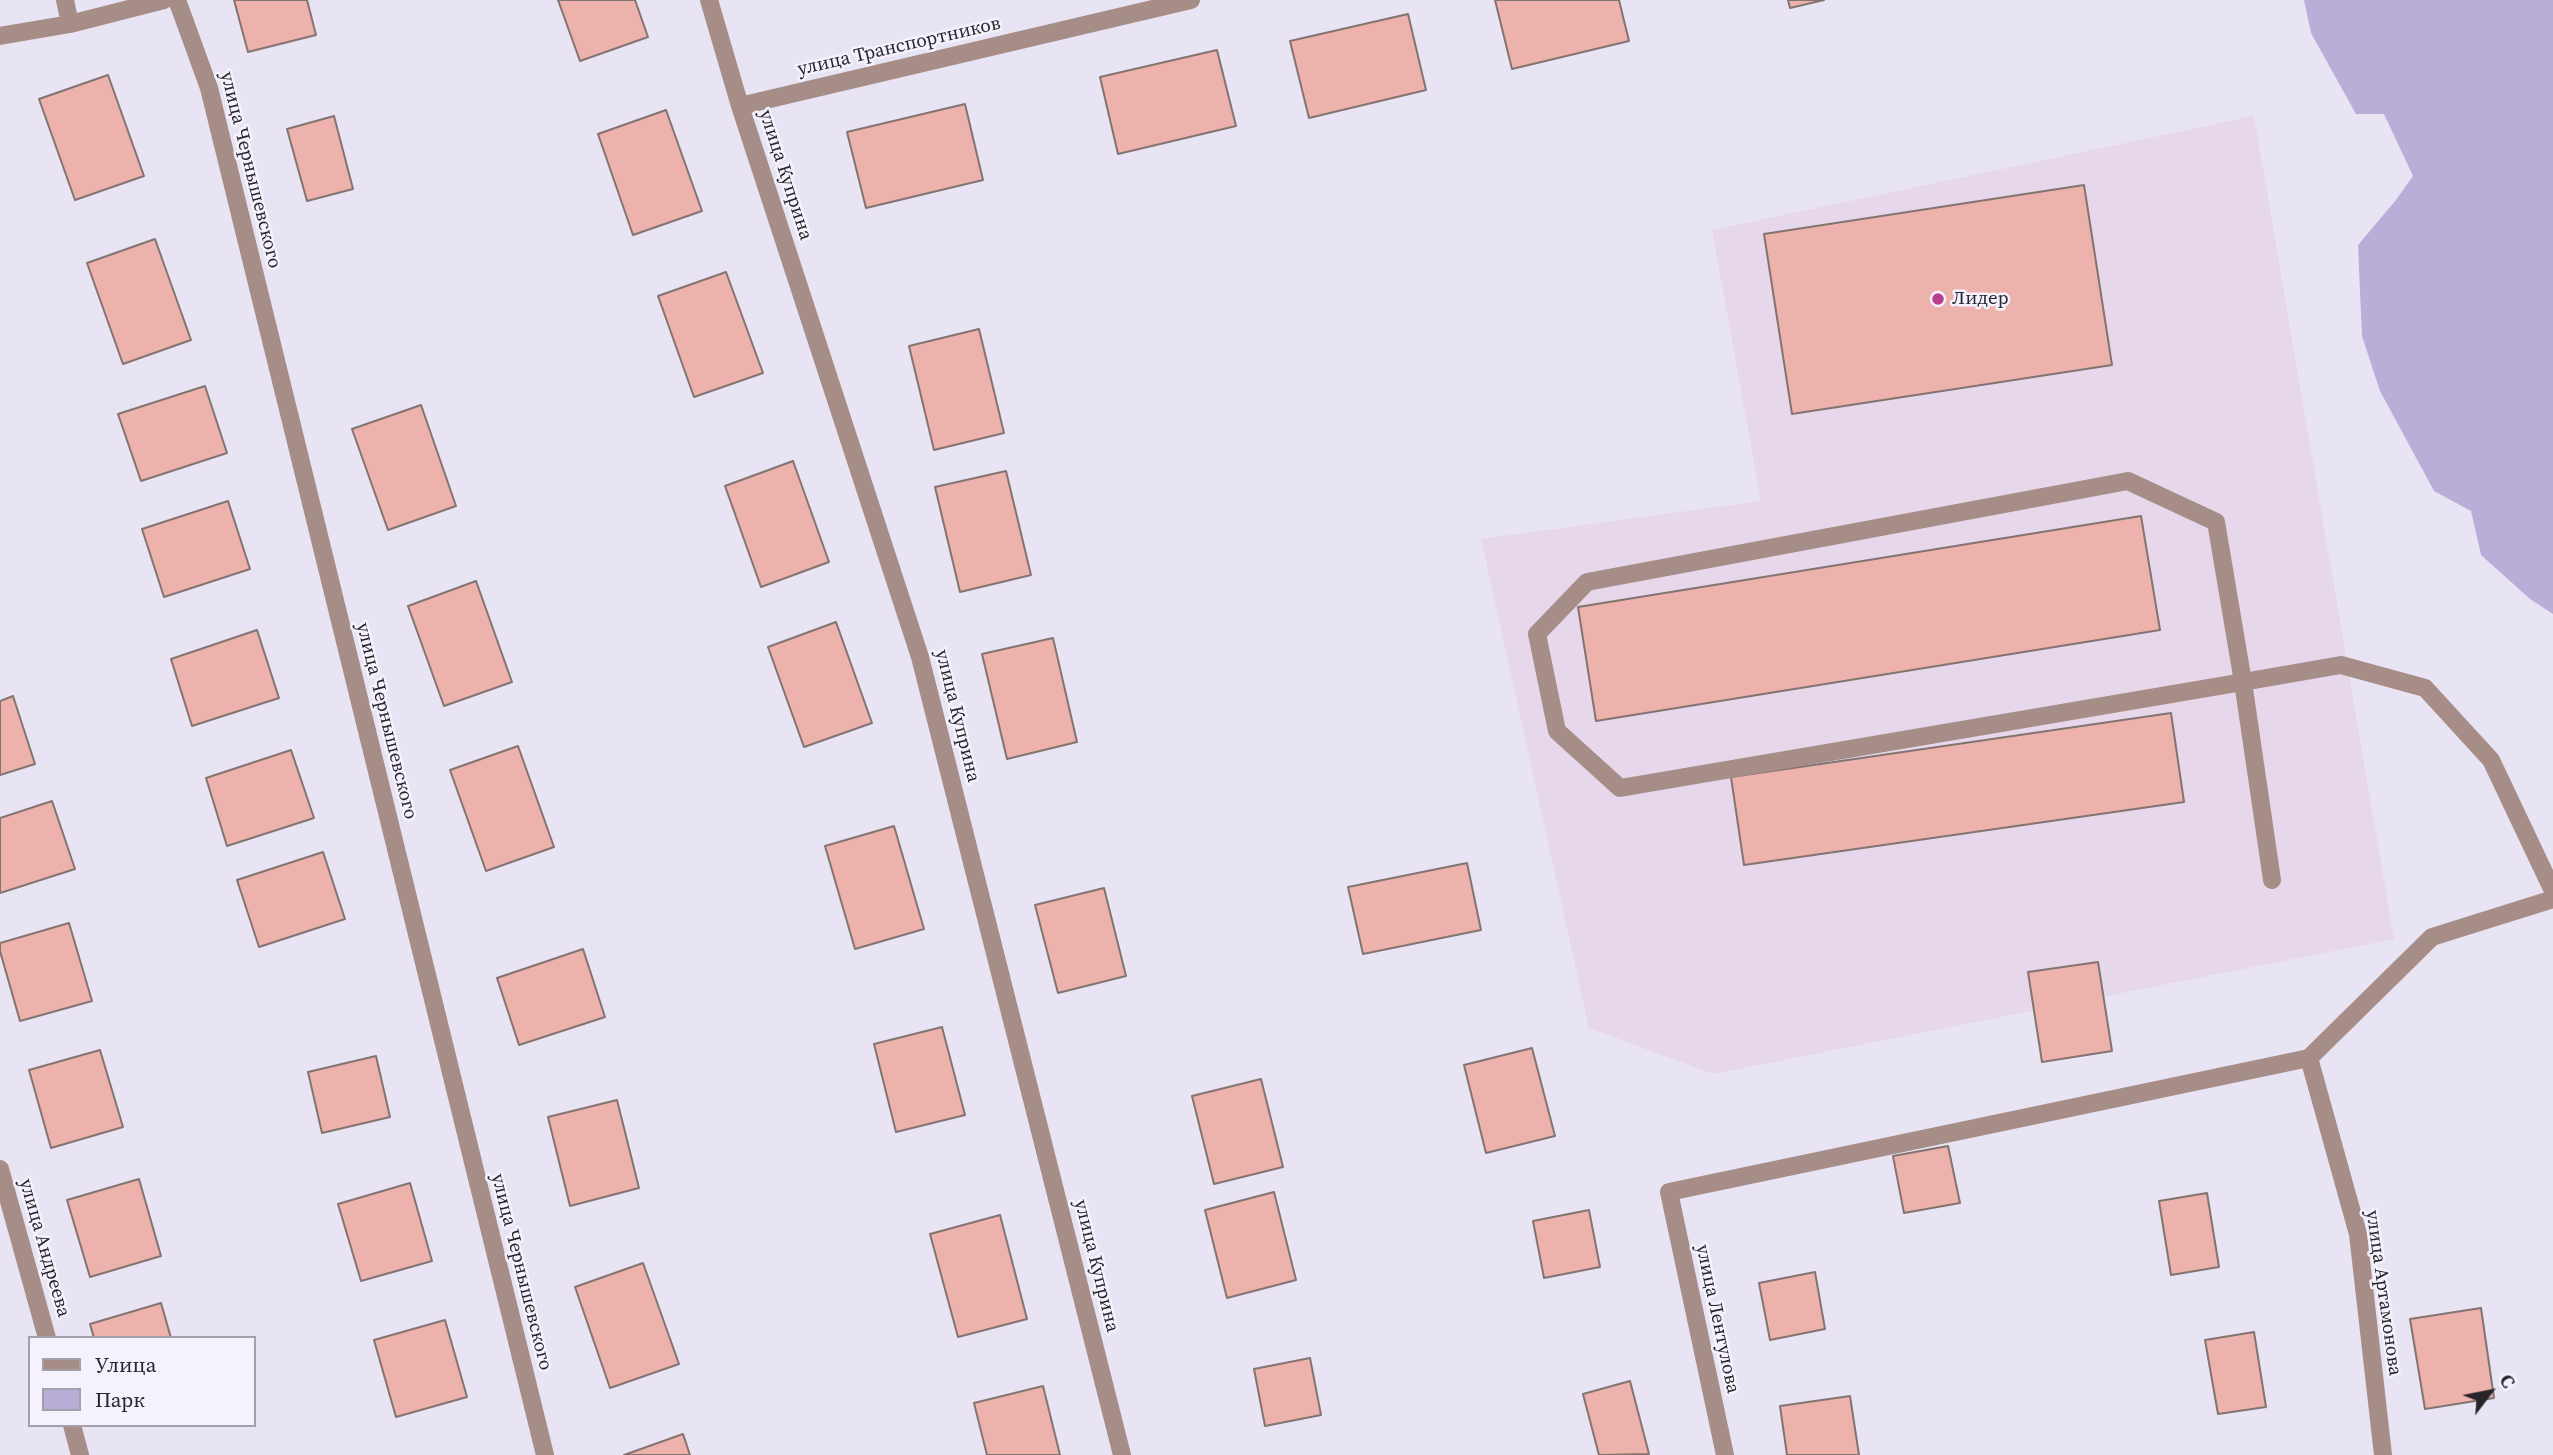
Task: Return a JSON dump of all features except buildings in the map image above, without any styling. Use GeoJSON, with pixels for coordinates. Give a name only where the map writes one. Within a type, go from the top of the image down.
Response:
{"type":"FeatureCollection","features":[{"type":"Feature","properties":{"kind":"street"},"geometry":{"type":"LineString","coordinates":[[65,0],[70,24]]}},
{"type":"Feature","properties":{"kind":"street"},"geometry":{"type":"LineString","coordinates":[[0,36],[70,24],[164,0]]}},
{"type":"Feature","properties":{"kind":"street","name":"улица Чернышевского"},"geometry":{"type":"LineString","coordinates":[[177,0],[209,88],[545,1455]]}},
{"type":"Feature","properties":{"kind":"street","name":"улица Куприна"},"geometry":{"type":"LineString","coordinates":[[709,0],[740,106],[920,657],[1122,1455]]}},
{"type":"Feature","properties":{"kind":"street","name":"улица Транспортников"},"geometry":{"type":"LineString","coordinates":[[740,106],[1191,0]]}},
{"type":"Feature","properties":{"kind":"street"},"geometry":{"type":"LineString","coordinates":[[2272,880],[2243,681],[2216,522],[2128,481],[1587,582],[1537,634],[1557,731],[1620,788],[2243,681],[2341,665],[2425,688],[2491,760],[2553,891]]}},
{"type":"Feature","properties":{"kind":"street"},"geometry":{"type":"LineString","coordinates":[[2309,1058],[2432,937],[2553,899]]}},
{"type":"Feature","properties":{"kind":"street","name":"улица Лентулова"},"geometry":{"type":"LineString","coordinates":[[1725,1455],[1669,1192],[2309,1058]]}},
{"type":"Feature","properties":{"kind":"street","name":"улица Артамонова"},"geometry":{"type":"LineString","coordinates":[[2309,1058],[2358,1234],[2383,1455]]}},
{"type":"Feature","properties":{"kind":"street","name":"улица Андреева"},"geometry":{"type":"LineString","coordinates":[[0,1169],[46,1336]]}},
{"type":"Feature","properties":{"kind":"street"},"geometry":{"type":"LineString","coordinates":[[73,1427],[80,1455]]}},
{"type":"Feature","properties":{"kind":"shaded area"},"geometry":{"type":"Polygon","coordinates":[[[2254,116],[2394,939],[1713,1074],[1589,1028],[1481,539],[1761,501],[1712,230],[2254,116]]]}},
{"type":"Feature","properties":{"kind":"green space"},"geometry":{"type":"Polygon","coordinates":[[[2304,0],[2553,0],[2553,614],[2530,599],[2481,555],[2471,511],[2434,491],[2380,391],[2362,336],[2358,245],[2413,176],[2384,114],[2356,114],[2311,33],[2304,0]]]}},
{"type":"Feature","properties":{"kind":"place","name":"Лидер"},"geometry":{"type":"Point","coordinates":[1938,299]}}]}
